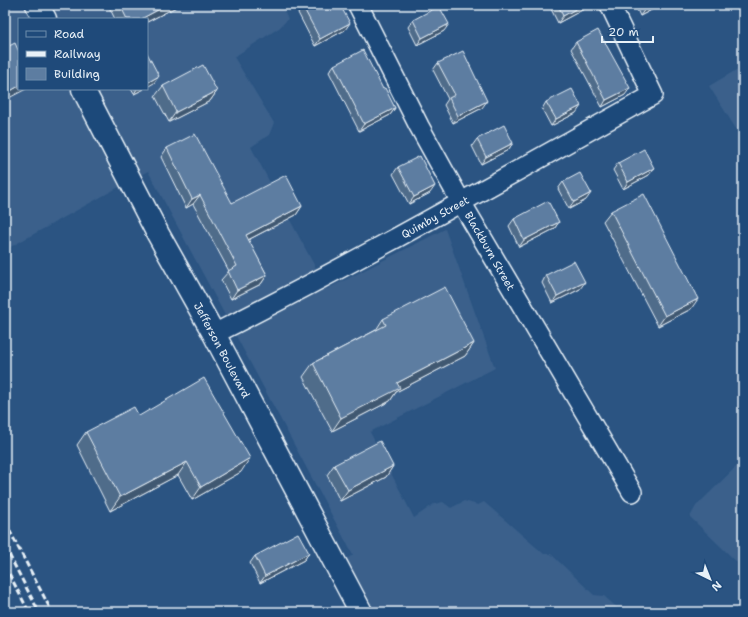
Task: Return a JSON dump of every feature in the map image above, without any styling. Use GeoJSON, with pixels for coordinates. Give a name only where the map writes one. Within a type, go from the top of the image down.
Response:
{"type":"FeatureCollection","features":[{"type":"Feature","properties":{"kind":"main road"},"geometry":{"type":"LineString","coordinates":[[37,5],[44,18]]}},
{"type":"Feature","properties":{"kind":"main road","name":"Jefferson Boulevard"},"geometry":{"type":"LineString","coordinates":[[84,90],[158,234],[214,334],[361,612]]}},
{"type":"Feature","properties":{"kind":"street","name":"Blackburn Street"},"geometry":{"type":"LineString","coordinates":[[358,5],[419,126],[461,202],[632,492]]}},
{"type":"Feature","properties":{"kind":"street","name":"Quimby Street"},"geometry":{"type":"LineString","coordinates":[[214,334],[278,302],[653,95],[610,5]]}},
{"type":"Feature","properties":{"kind":"shaded area"},"geometry":{"type":"Polygon","coordinates":[[[5,5],[281,5],[288,19],[279,28],[234,57],[274,123],[269,135],[251,147],[327,289],[445,229],[495,368],[370,432],[414,518],[434,504],[443,502],[451,508],[464,501],[478,505],[484,502],[544,554],[551,554],[594,595],[604,596],[622,612],[330,612],[349,604],[334,566],[353,555],[148,171],[5,250],[5,5]]]}},
{"type":"Feature","properties":{"kind":"shaded area"},"geometry":{"type":"Polygon","coordinates":[[[743,66],[743,140],[709,86],[743,66]]]}},
{"type":"Feature","properties":{"kind":"shaded area"},"geometry":{"type":"Polygon","coordinates":[[[743,460],[743,568],[690,517],[696,506],[743,460]]]}},
{"type":"Feature","properties":{"kind":"building"},"geometry":{"type":"Polygon","coordinates":[[[120,5],[167,5],[143,18],[126,18],[120,5]]]}},
{"type":"Feature","properties":{"kind":"building"},"geometry":{"type":"Polygon","coordinates":[[[302,5],[340,5],[350,23],[320,39],[302,5]]]}},
{"type":"Feature","properties":{"kind":"building"},"geometry":{"type":"Polygon","coordinates":[[[558,5],[583,5],[563,16],[558,5]]]}},
{"type":"Feature","properties":{"kind":"building"},"geometry":{"type":"Polygon","coordinates":[[[643,5],[652,5],[645,9],[643,5]]]}},
{"type":"Feature","properties":{"kind":"building"},"geometry":{"type":"Polygon","coordinates":[[[439,6],[449,24],[422,38],[413,20],[439,6]]]}},
{"type":"Feature","properties":{"kind":"building"},"geometry":{"type":"Polygon","coordinates":[[[598,30],[630,88],[606,100],[576,42],[598,30]]]}},
{"type":"Feature","properties":{"kind":"building"},"geometry":{"type":"Polygon","coordinates":[[[15,43],[18,50],[18,87],[5,94],[5,48],[15,43]]]}},
{"type":"Feature","properties":{"kind":"building"},"geometry":{"type":"Polygon","coordinates":[[[363,50],[383,89],[385,88],[395,108],[364,124],[334,65],[363,50]]]}},
{"type":"Feature","properties":{"kind":"building"},"geometry":{"type":"Polygon","coordinates":[[[463,51],[487,101],[458,116],[449,98],[455,95],[438,63],[463,51]]]}},
{"type":"Feature","properties":{"kind":"building"},"geometry":{"type":"Polygon","coordinates":[[[148,55],[159,76],[148,82],[148,55]]]}},
{"type":"Feature","properties":{"kind":"building"},"geometry":{"type":"Polygon","coordinates":[[[203,65],[217,91],[176,112],[163,86],[203,65]]]}},
{"type":"Feature","properties":{"kind":"building"},"geometry":{"type":"Polygon","coordinates":[[[572,89],[581,106],[556,119],[546,102],[572,89]]]}},
{"type":"Feature","properties":{"kind":"building"},"geometry":{"type":"Polygon","coordinates":[[[504,125],[513,143],[486,157],[477,139],[504,125]]]}},
{"type":"Feature","properties":{"kind":"building"},"geometry":{"type":"Polygon","coordinates":[[[195,134],[232,203],[286,175],[302,206],[246,235],[267,275],[237,290],[228,271],[237,266],[200,195],[192,199],[167,148],[195,134]]]}},
{"type":"Feature","properties":{"kind":"building"},"geometry":{"type":"Polygon","coordinates":[[[644,149],[654,168],[628,182],[618,163],[644,149]]]}},
{"type":"Feature","properties":{"kind":"building"},"geometry":{"type":"Polygon","coordinates":[[[420,156],[435,186],[414,197],[398,167],[420,156]]]}},
{"type":"Feature","properties":{"kind":"building"},"geometry":{"type":"Polygon","coordinates":[[[580,173],[591,193],[574,202],[563,182],[580,173]]]}},
{"type":"Feature","properties":{"kind":"building"},"geometry":{"type":"Polygon","coordinates":[[[644,194],[698,299],[665,316],[611,211],[644,194]]]}},
{"type":"Feature","properties":{"kind":"building"},"geometry":{"type":"Polygon","coordinates":[[[548,201],[559,222],[524,240],[514,219],[548,201]]]}},
{"type":"Feature","properties":{"kind":"building"},"geometry":{"type":"Polygon","coordinates":[[[574,261],[585,282],[557,296],[546,275],[574,261]]]}},
{"type":"Feature","properties":{"kind":"building"},"geometry":{"type":"Polygon","coordinates":[[[445,287],[474,343],[397,383],[400,388],[341,418],[313,363],[386,325],[383,319],[445,287]]]}},
{"type":"Feature","properties":{"kind":"building"},"geometry":{"type":"Polygon","coordinates":[[[204,378],[250,458],[201,487],[187,462],[120,497],[86,432],[134,407],[139,416],[204,378]]]}},
{"type":"Feature","properties":{"kind":"building"},"geometry":{"type":"Polygon","coordinates":[[[380,441],[393,466],[348,490],[334,465],[380,441]]]}},
{"type":"Feature","properties":{"kind":"building"},"geometry":{"type":"Polygon","coordinates":[[[298,533],[309,553],[265,576],[255,556],[298,533]]]}},
{"type":"Feature","properties":{"kind":"railway"},"geometry":{"type":"LineString","coordinates":[[5,522],[52,612]]}},
{"type":"Feature","properties":{"kind":"railway"},"geometry":{"type":"LineString","coordinates":[[5,547],[39,612]]}},
{"type":"Feature","properties":{"kind":"railway"},"geometry":{"type":"LineString","coordinates":[[5,566],[29,612]]}}]}
